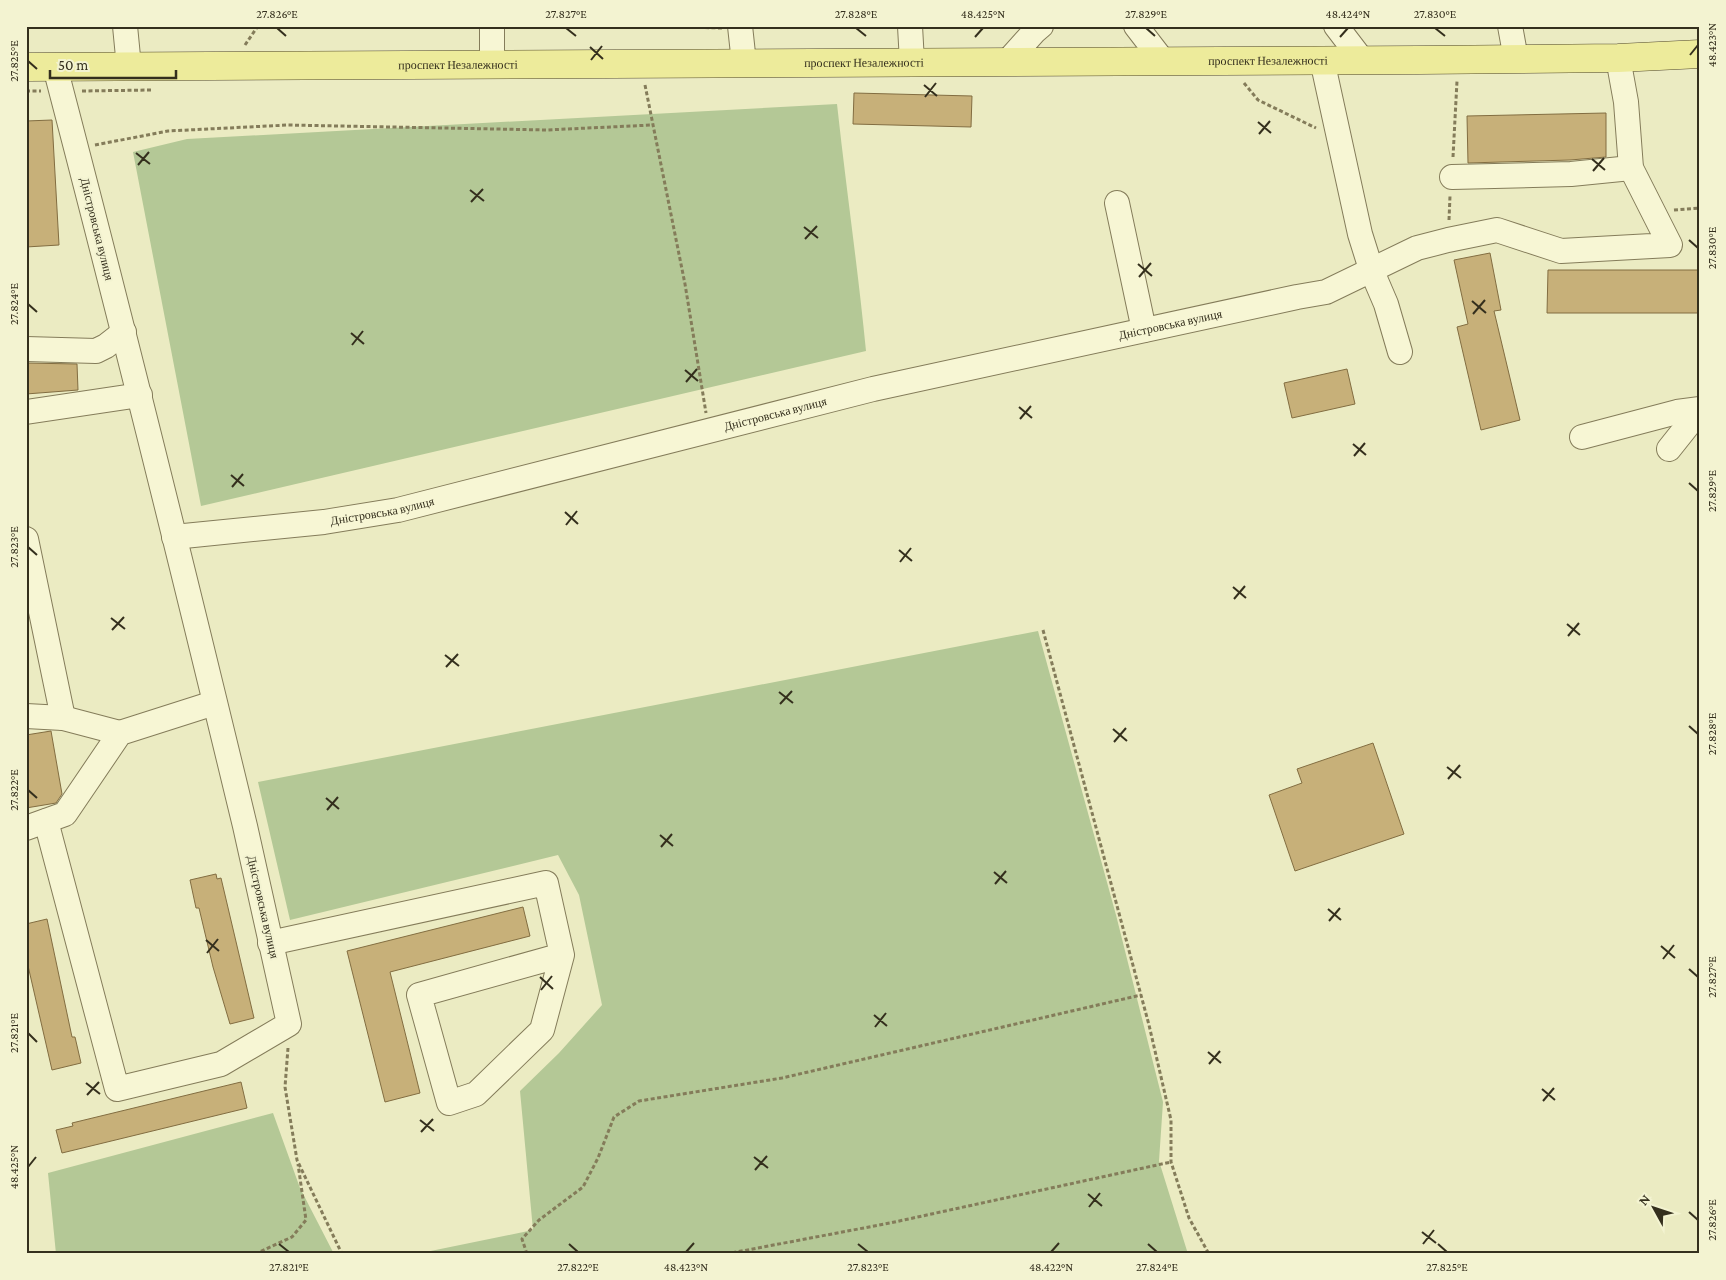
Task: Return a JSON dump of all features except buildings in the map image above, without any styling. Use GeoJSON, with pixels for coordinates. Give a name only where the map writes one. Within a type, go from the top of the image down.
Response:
{"type":"FeatureCollection","features":[{"type":"Feature","properties":{"kind":"main road","name":"проспект Незалежності"},"geometry":{"type":"LineString","coordinates":[[26,67],[1516,59],[1618,58],[1700,54]]}},
{"type":"Feature","properties":{"kind":"street"},"geometry":{"type":"LineString","coordinates":[[125,26],[129,67]]}},
{"type":"Feature","properties":{"kind":"street"},"geometry":{"type":"LineString","coordinates":[[492,26],[492,65]]}},
{"type":"Feature","properties":{"kind":"street"},"geometry":{"type":"LineString","coordinates":[[910,26],[912,62]]}},
{"type":"Feature","properties":{"kind":"street"},"geometry":{"type":"LineString","coordinates":[[1007,62],[1041,26]]}},
{"type":"Feature","properties":{"kind":"street"},"geometry":{"type":"LineString","coordinates":[[1136,26],[1162,61]]}},
{"type":"Feature","properties":{"kind":"street"},"geometry":{"type":"LineString","coordinates":[[1336,26],[1362,60]]}},
{"type":"Feature","properties":{"kind":"street"},"geometry":{"type":"LineString","coordinates":[[1510,26],[1516,59]]}},
{"type":"Feature","properties":{"kind":"street"},"geometry":{"type":"LineString","coordinates":[[740,27],[744,63]]}},
{"type":"Feature","properties":{"kind":"street"},"geometry":{"type":"LineString","coordinates":[[1452,177],[1571,174],[1632,168],[1626,102],[1618,58]]}},
{"type":"Feature","properties":{"kind":"street"},"geometry":{"type":"LineString","coordinates":[[1322,60],[1360,234],[1371,269],[1386,304],[1400,352]]}},
{"type":"Feature","properties":{"kind":"street","name":"Дністровська вулиця"},"geometry":{"type":"LineString","coordinates":[[56,67],[140,396],[245,829],[289,1024]]}},
{"type":"Feature","properties":{"kind":"street","name":"Дністровська вулиця"},"geometry":{"type":"LineString","coordinates":[[174,537],[324,522],[398,510],[873,389],[1326,292],[1417,248],[1497,230],[1561,251],[1670,245],[1632,168]]}},
{"type":"Feature","properties":{"kind":"street"},"geometry":{"type":"LineString","coordinates":[[1117,203],[1144,330]]}},
{"type":"Feature","properties":{"kind":"street"},"geometry":{"type":"LineString","coordinates":[[26,349],[96,351],[124,332]]}},
{"type":"Feature","properties":{"kind":"street"},"geometry":{"type":"LineString","coordinates":[[26,412],[140,396]]}},
{"type":"Feature","properties":{"kind":"street"},"geometry":{"type":"LineString","coordinates":[[1582,437],[1677,412],[1700,410]]}},
{"type":"Feature","properties":{"kind":"street"},"geometry":{"type":"LineString","coordinates":[[1669,450],[1700,410]]}},
{"type":"Feature","properties":{"kind":"street"},"geometry":{"type":"LineString","coordinates":[[26,539],[62,718]]}},
{"type":"Feature","properties":{"kind":"street"},"geometry":{"type":"LineString","coordinates":[[26,716],[62,718],[120,733],[214,703]]}},
{"type":"Feature","properties":{"kind":"street"},"geometry":{"type":"LineString","coordinates":[[120,733],[65,814],[36,825],[117,1089],[221,1064],[289,1024]]}},
{"type":"Feature","properties":{"kind":"street"},"geometry":{"type":"LineString","coordinates":[[270,943],[546,883],[562,955],[542,1030],[476,1094],[449,1102],[419,996],[562,955]]}},
{"type":"Feature","properties":{"kind":"path"},"geometry":{"type":"LineString","coordinates":[[244,45],[258,26]]}},
{"type":"Feature","properties":{"kind":"path"},"geometry":{"type":"LineString","coordinates":[[640,26],[740,27]]}},
{"type":"Feature","properties":{"kind":"path"},"geometry":{"type":"LineString","coordinates":[[643,76],[686,284],[708,431]]}},
{"type":"Feature","properties":{"kind":"path"},"geometry":{"type":"LineString","coordinates":[[1240,78],[1258,100],[1339,139]]}},
{"type":"Feature","properties":{"kind":"path"},"geometry":{"type":"LineString","coordinates":[[76,148],[168,130],[288,125],[546,130],[652,125]]}},
{"type":"Feature","properties":{"kind":"path"},"geometry":{"type":"LineString","coordinates":[[1043,630],[1141,995],[1171,1120],[1171,1162],[1188,1218],[1208,1254]]}},
{"type":"Feature","properties":{"kind":"path"},"geometry":{"type":"LineString","coordinates":[[527,1254],[522,1239],[540,1220],[583,1186],[598,1158],[614,1117],[639,1101],[782,1078],[1141,995]]}},
{"type":"Feature","properties":{"kind":"path"},"geometry":{"type":"LineString","coordinates":[[255,1254],[292,1237],[306,1220],[285,1087],[289,1024]]}},
{"type":"Feature","properties":{"kind":"path"},"geometry":{"type":"LineString","coordinates":[[297,1160],[342,1254]]}},
{"type":"Feature","properties":{"kind":"path"},"geometry":{"type":"LineString","coordinates":[[726,1254],[890,1223],[1171,1162]]}},
{"type":"Feature","properties":{"kind":"green space"},"geometry":{"type":"Polygon","coordinates":[[[837,104],[866,351],[201,506],[133,152],[187,139],[837,104]]]}},
{"type":"Feature","properties":{"kind":"green space"},"geometry":{"type":"Polygon","coordinates":[[[1038,631],[1116,915],[1163,1102],[1159,1161],[1188,1254],[416,1254],[533,1230],[520,1091],[559,1053],[602,1005],[579,895],[558,855],[290,920],[258,782],[1038,631]]]}},
{"type":"Feature","properties":{"kind":"green space"},"geometry":{"type":"Polygon","coordinates":[[[273,1113],[300,1188],[334,1254],[56,1254],[48,1173],[273,1113]]]}}]}
